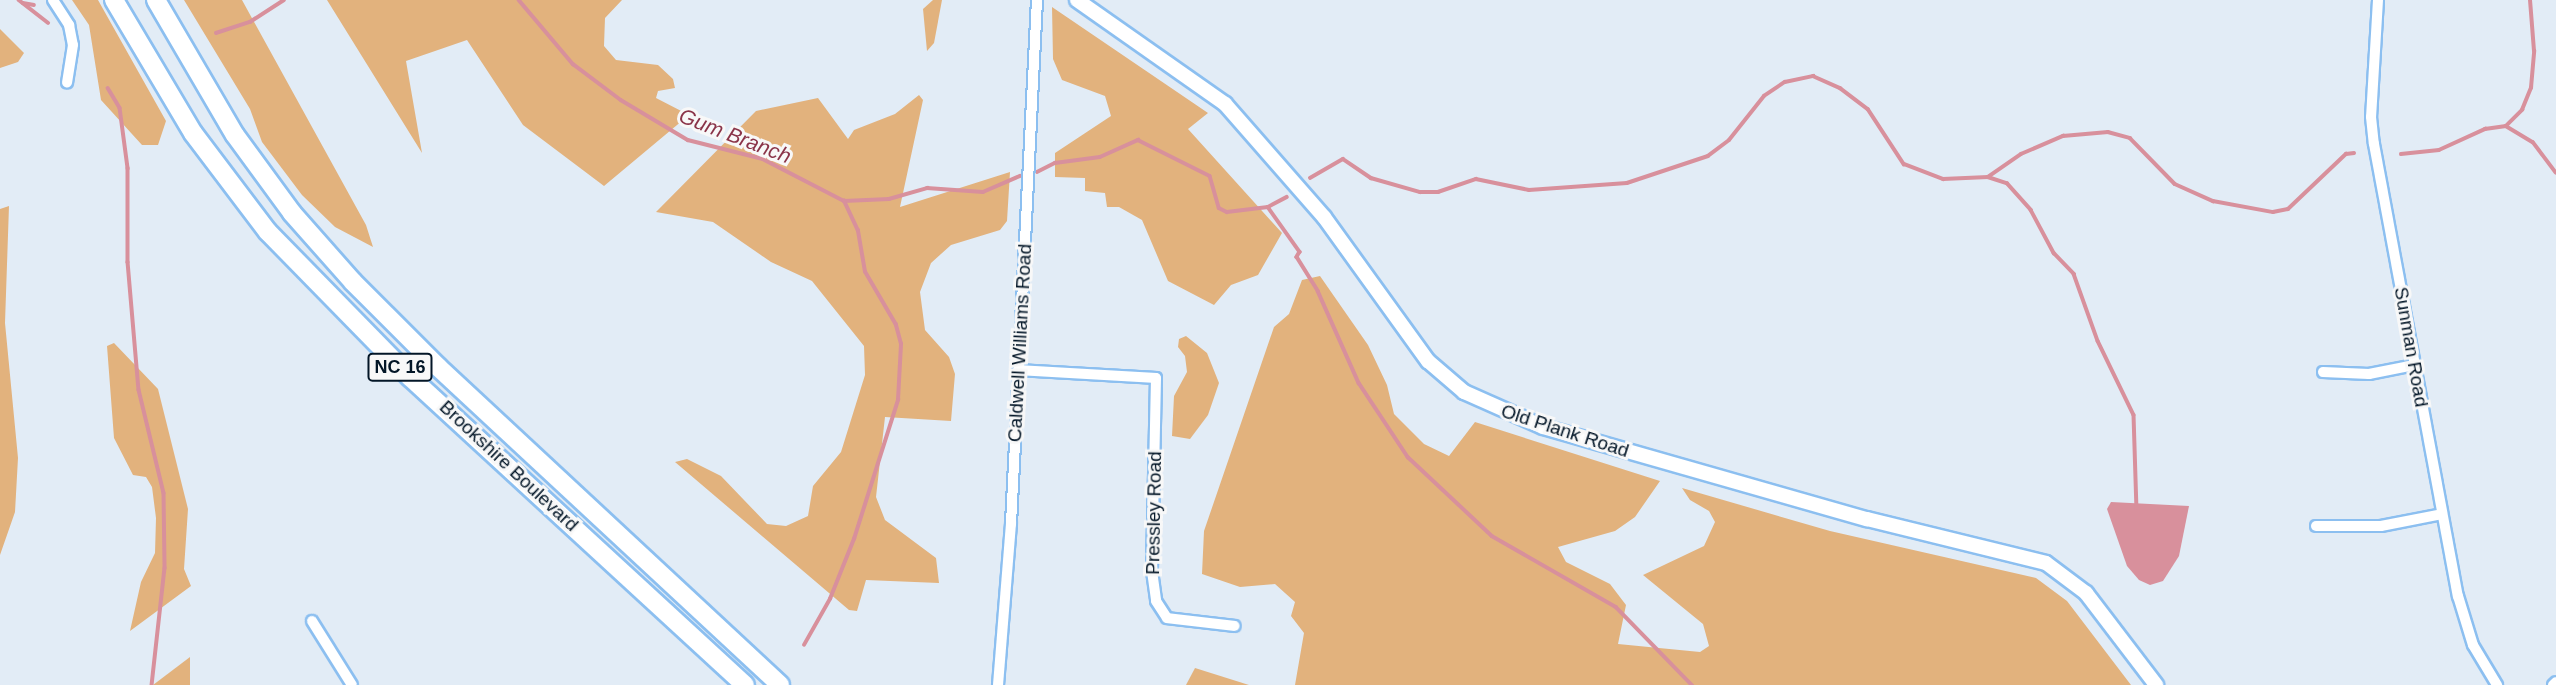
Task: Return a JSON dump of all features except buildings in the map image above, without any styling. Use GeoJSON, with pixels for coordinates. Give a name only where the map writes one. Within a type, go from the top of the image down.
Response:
{"type":"FeatureCollection","features":[{"type":"Feature","properties":{"kind":"highway","name":"Brookshire Boulevard"},"geometry":{"type":"LineString","coordinates":[[114,0],[193,133],[268,232],[401,368],[745,685]]}},
{"type":"Feature","properties":{"kind":"highway","name":"Brookshire Boulevard"},"geometry":{"type":"LineString","coordinates":[[156,0],[235,135],[292,213],[353,282],[438,367],[780,685]]}},
{"type":"Feature","properties":{"kind":"street"},"geometry":{"type":"LineString","coordinates":[[53,0],[69,25],[73,45],[66,83]]}},
{"type":"Feature","properties":{"kind":"street","name":"Caldwell Williams Road"},"geometry":{"type":"LineString","coordinates":[[998,685],[1037,0]]}},
{"type":"Feature","properties":{"kind":"street","name":"Old Plank Road"},"geometry":{"type":"LineString","coordinates":[[1077,0],[1225,104],[1324,217],[1428,361],[1464,392],[1503,412],[1555,430],[1867,519],[2046,563],[2086,593],[2156,685]]}},
{"type":"Feature","properties":{"kind":"street","name":"Sunman Road"},"geometry":{"type":"LineString","coordinates":[[2378,0],[2372,130],[2461,610],[2480,659],[2497,685]]}},
{"type":"Feature","properties":{"kind":"street"},"geometry":{"type":"LineString","coordinates":[[2323,372],[2369,374],[2415,365]]}},
{"type":"Feature","properties":{"kind":"street","name":"Pressley Road"},"geometry":{"type":"LineString","coordinates":[[1018,370],[1156,378],[1152,572],[1156,601],[1167,618],[1235,626]]}},
{"type":"Feature","properties":{"kind":"street"},"geometry":{"type":"LineString","coordinates":[[2316,526],[2344,530],[2442,514]]}},
{"type":"Feature","properties":{"kind":"street"},"geometry":{"type":"LineString","coordinates":[[312,621],[352,685]]}},
{"type":"Feature","properties":{"kind":"shaded area"},"geometry":{"type":"Polygon","coordinates":[[[72,0],[98,0],[166,121],[158,145],[142,145],[101,100],[89,25],[72,0]]]}},
{"type":"Feature","properties":{"kind":"shaded area"},"geometry":{"type":"Polygon","coordinates":[[[184,0],[242,0],[366,225],[373,247],[335,227],[302,195],[262,142],[250,109],[184,0]]]}},
{"type":"Feature","properties":{"kind":"shaded area"},"geometry":{"type":"Polygon","coordinates":[[[327,0],[622,0],[605,18],[604,46],[616,60],[658,65],[673,79],[675,88],[658,91],[656,98],[689,115],[604,186],[523,125],[467,40],[406,61],[422,153],[327,0]]]}},
{"type":"Feature","properties":{"kind":"shaded area"},"geometry":{"type":"Polygon","coordinates":[[[933,0],[942,0],[934,43],[927,51],[923,9],[933,0]]]}},
{"type":"Feature","properties":{"kind":"shaded area"},"geometry":{"type":"Polygon","coordinates":[[[1052,7],[1208,113],[1188,129],[1282,233],[1258,275],[1231,285],[1214,305],[1168,281],[1142,220],[1119,207],[1107,207],[1105,193],[1085,191],[1085,178],[1055,177],[1055,153],[1111,116],[1105,96],[1062,80],[1053,59],[1052,7]]]}},
{"type":"Feature","properties":{"kind":"shaded area"},"geometry":{"type":"Polygon","coordinates":[[[0,29],[24,53],[18,62],[0,68],[0,29]]]}},
{"type":"Feature","properties":{"kind":"shaded area"},"geometry":{"type":"Polygon","coordinates":[[[919,95],[923,100],[900,207],[1010,172],[1007,221],[1000,230],[951,245],[931,263],[920,292],[925,330],[949,357],[955,374],[951,421],[885,417],[876,497],[885,520],[936,558],[939,583],[866,580],[857,611],[849,610],[675,462],[687,459],[721,476],[767,524],[786,526],[808,516],[813,486],[841,452],[865,375],[864,346],[812,281],[771,262],[713,222],[656,212],[756,111],[818,98],[848,139],[854,130],[895,114],[919,95]]]}},
{"type":"Feature","properties":{"kind":"shaded area"},"geometry":{"type":"Polygon","coordinates":[[[9,206],[5,323],[18,458],[15,512],[0,555],[0,209],[9,206]]]}},
{"type":"Feature","properties":{"kind":"shaded area"},"geometry":{"type":"Polygon","coordinates":[[[1320,276],[1368,345],[1387,385],[1394,414],[1424,444],[1449,456],[1475,422],[1660,481],[1635,517],[1615,531],[1558,547],[1566,562],[1610,584],[1626,605],[1618,644],[1700,652],[1709,646],[1703,624],[1643,575],[1704,546],[1715,522],[1709,511],[1690,500],[1682,488],[1830,531],[2036,578],[2067,601],[2131,685],[1295,685],[1304,633],[1291,616],[1295,602],[1275,584],[1240,587],[1202,574],[1204,531],[1274,327],[1289,314],[1302,280],[1320,276]]]}},
{"type":"Feature","properties":{"kind":"shaded area"},"geometry":{"type":"Polygon","coordinates":[[[1186,336],[1207,353],[1219,383],[1208,415],[1190,439],[1172,436],[1174,396],[1187,372],[1185,356],[1178,347],[1179,339],[1186,336]]]}},
{"type":"Feature","properties":{"kind":"shaded area"},"geometry":{"type":"Polygon","coordinates":[[[114,343],[158,389],[188,509],[184,569],[191,586],[130,631],[141,582],[155,553],[156,518],[152,487],[146,477],[133,475],[114,438],[107,346],[114,343]]]}},
{"type":"Feature","properties":{"kind":"shaded area"},"geometry":{"type":"Polygon","coordinates":[[[2111,502],[2189,506],[2179,556],[2163,581],[2150,585],[2139,580],[2127,566],[2107,509],[2111,502]]]}},
{"type":"Feature","properties":{"kind":"shaded area"},"geometry":{"type":"Polygon","coordinates":[[[190,657],[190,685],[153,685],[190,657]]]}},
{"type":"Feature","properties":{"kind":"shaded area"},"geometry":{"type":"Polygon","coordinates":[[[1195,668],[1249,685],[1186,685],[1195,668]]]}},
{"type":"Feature","properties":{"kind":"waterway"},"geometry":{"type":"LineString","coordinates":[[19,0],[48,23]]}},
{"type":"Feature","properties":{"kind":"waterway","name":"Gum Branch"},"geometry":{"type":"LineString","coordinates":[[216,33],[250,22],[284,0]]}},
{"type":"Feature","properties":{"kind":"waterway","name":"Gum Branch"},"geometry":{"type":"LineString","coordinates":[[519,0],[573,64],[621,100],[688,140],[763,159],[844,201],[889,199],[927,188],[983,192],[1020,176]]}},
{"type":"Feature","properties":{"kind":"waterway"},"geometry":{"type":"LineString","coordinates":[[2506,126],[2522,110],[2531,88],[2534,51],[2530,0]]}},
{"type":"Feature","properties":{"kind":"waterway","name":"Gum Branch"},"geometry":{"type":"LineString","coordinates":[[23,3],[34,5]]}},
{"type":"Feature","properties":{"kind":"waterway"},"geometry":{"type":"LineString","coordinates":[[1310,178],[1343,159],[1371,178],[1420,192],[1438,192],[1476,179],[1529,190],[1627,183],[1708,156],[1729,140],[1764,96],[1785,82],[1813,76],[1840,88],[1868,109],[1904,164],[1943,179],[1988,177],[2007,183],[2031,210],[2054,253],[2074,274],[2098,341],[2134,415],[2137,508]]}},
{"type":"Feature","properties":{"kind":"waterway"},"geometry":{"type":"LineString","coordinates":[[108,88],[120,108],[128,168],[128,262],[139,390],[164,493],[165,568],[152,685]]}},
{"type":"Feature","properties":{"kind":"waterway"},"geometry":{"type":"LineString","coordinates":[[2401,154],[2439,150],[2485,129],[2506,126],[2533,142],[2556,172]]}},
{"type":"Feature","properties":{"kind":"waterway"},"geometry":{"type":"LineString","coordinates":[[1988,177],[2021,154],[2063,136],[2108,132],[2130,138],[2175,184],[2213,201],[2273,212],[2288,209],[2346,154],[2354,153]]}},
{"type":"Feature","properties":{"kind":"waterway","name":"Gum Branch"},"geometry":{"type":"LineString","coordinates":[[1037,172],[1055,163],[1100,157],[1138,140],[1210,176],[1219,208],[1227,212],[1268,207],[1287,197]]}},
{"type":"Feature","properties":{"kind":"waterway"},"geometry":{"type":"LineString","coordinates":[[804,645],[830,599],[854,539],[898,400],[901,344],[896,325],[865,272],[858,231],[844,201]]}},
{"type":"Feature","properties":{"kind":"waterway"},"geometry":{"type":"LineString","coordinates":[[1268,207],[1300,252],[1297,257],[1318,291],[1359,383],[1408,457],[1492,536],[1616,607],[1692,685]]}}]}
